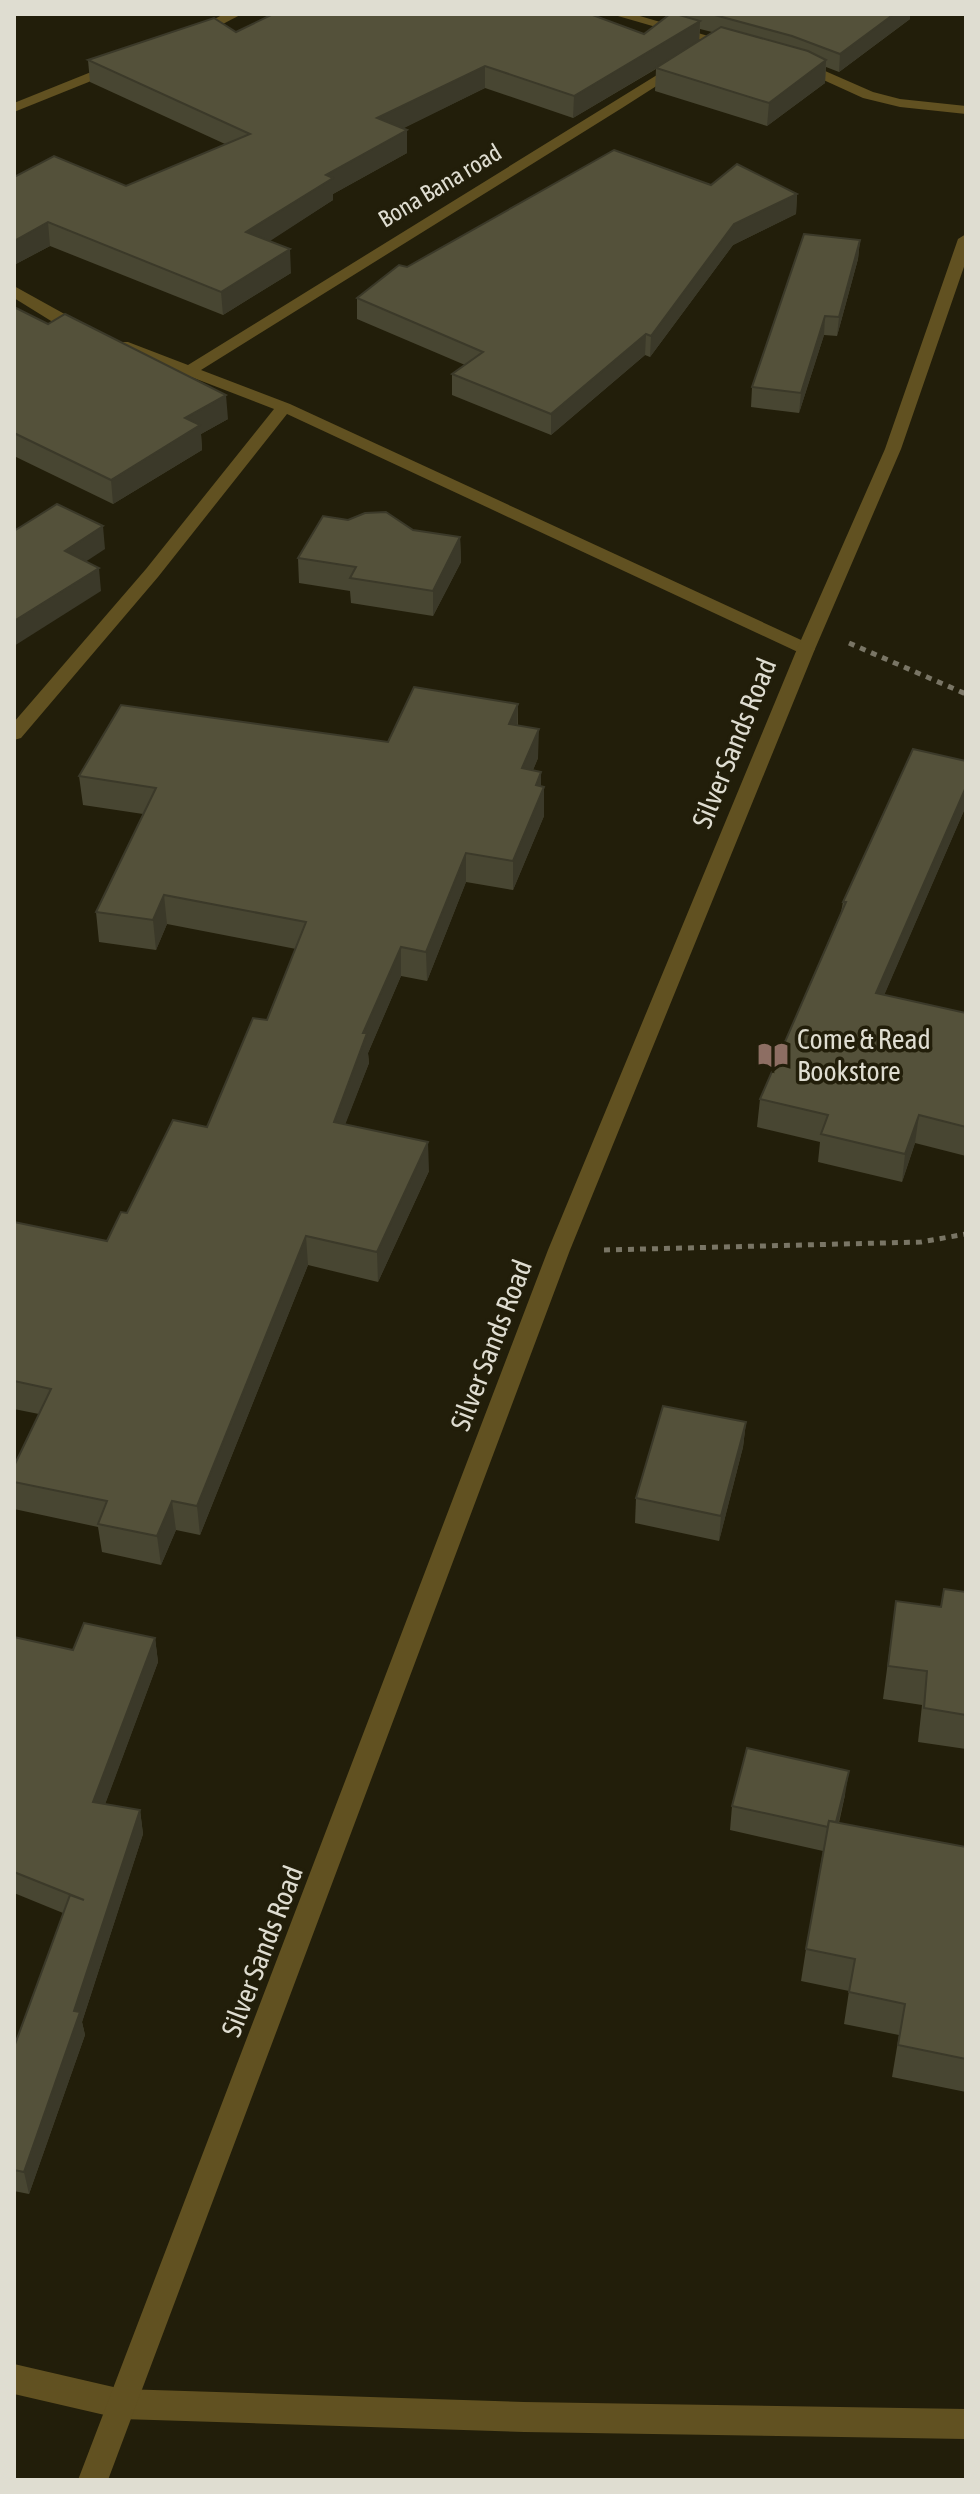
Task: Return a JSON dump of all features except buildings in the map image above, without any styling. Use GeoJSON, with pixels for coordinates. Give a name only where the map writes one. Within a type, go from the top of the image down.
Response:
{"type":"FeatureCollection","features":[{"type":"Feature","properties":{"kind":"street"},"geometry":{"type":"LineString","coordinates":[[175,41],[235,14]]}},
{"type":"Feature","properties":{"kind":"street"},"geometry":{"type":"LineString","coordinates":[[618,14],[704,49],[744,48]]}},
{"type":"Feature","properties":{"kind":"street","name":"Bona Bana road"},"geometry":{"type":"LineString","coordinates":[[187,372],[404,234],[564,141],[704,49]]}},
{"type":"Feature","properties":{"kind":"street"},"geometry":{"type":"LineString","coordinates":[[14,108],[135,58]]}},
{"type":"Feature","properties":{"kind":"street"},"geometry":{"type":"LineString","coordinates":[[785,59],[812,68],[868,95],[900,103],[966,110]]}},
{"type":"Feature","properties":{"kind":"street","name":"Silver Sands Road"},"geometry":{"type":"LineString","coordinates":[[93,2480],[559,1250],[810,639],[893,449],[966,239]]}},
{"type":"Feature","properties":{"kind":"street"},"geometry":{"type":"LineString","coordinates":[[14,291],[70,326],[284,407],[810,639]]}},
{"type":"Feature","properties":{"kind":"street"},"geometry":{"type":"LineString","coordinates":[[15,731],[152,573],[284,407]]}},
{"type":"Feature","properties":{"kind":"street"},"geometry":{"type":"LineString","coordinates":[[14,2379],[122,2404],[524,2417],[966,2424]]}},
{"type":"Feature","properties":{"kind":"path"},"geometry":{"type":"LineString","coordinates":[[810,639],[887,657],[966,694]]}},
{"type":"Feature","properties":{"kind":"path"},"geometry":{"type":"LineString","coordinates":[[559,1250],[921,1242],[966,1234]]}},
{"type":"Feature","properties":{"kind":"place","name":"Come & Read Bookstore"},"geometry":{"type":"Point","coordinates":[773,1055]}}]}
